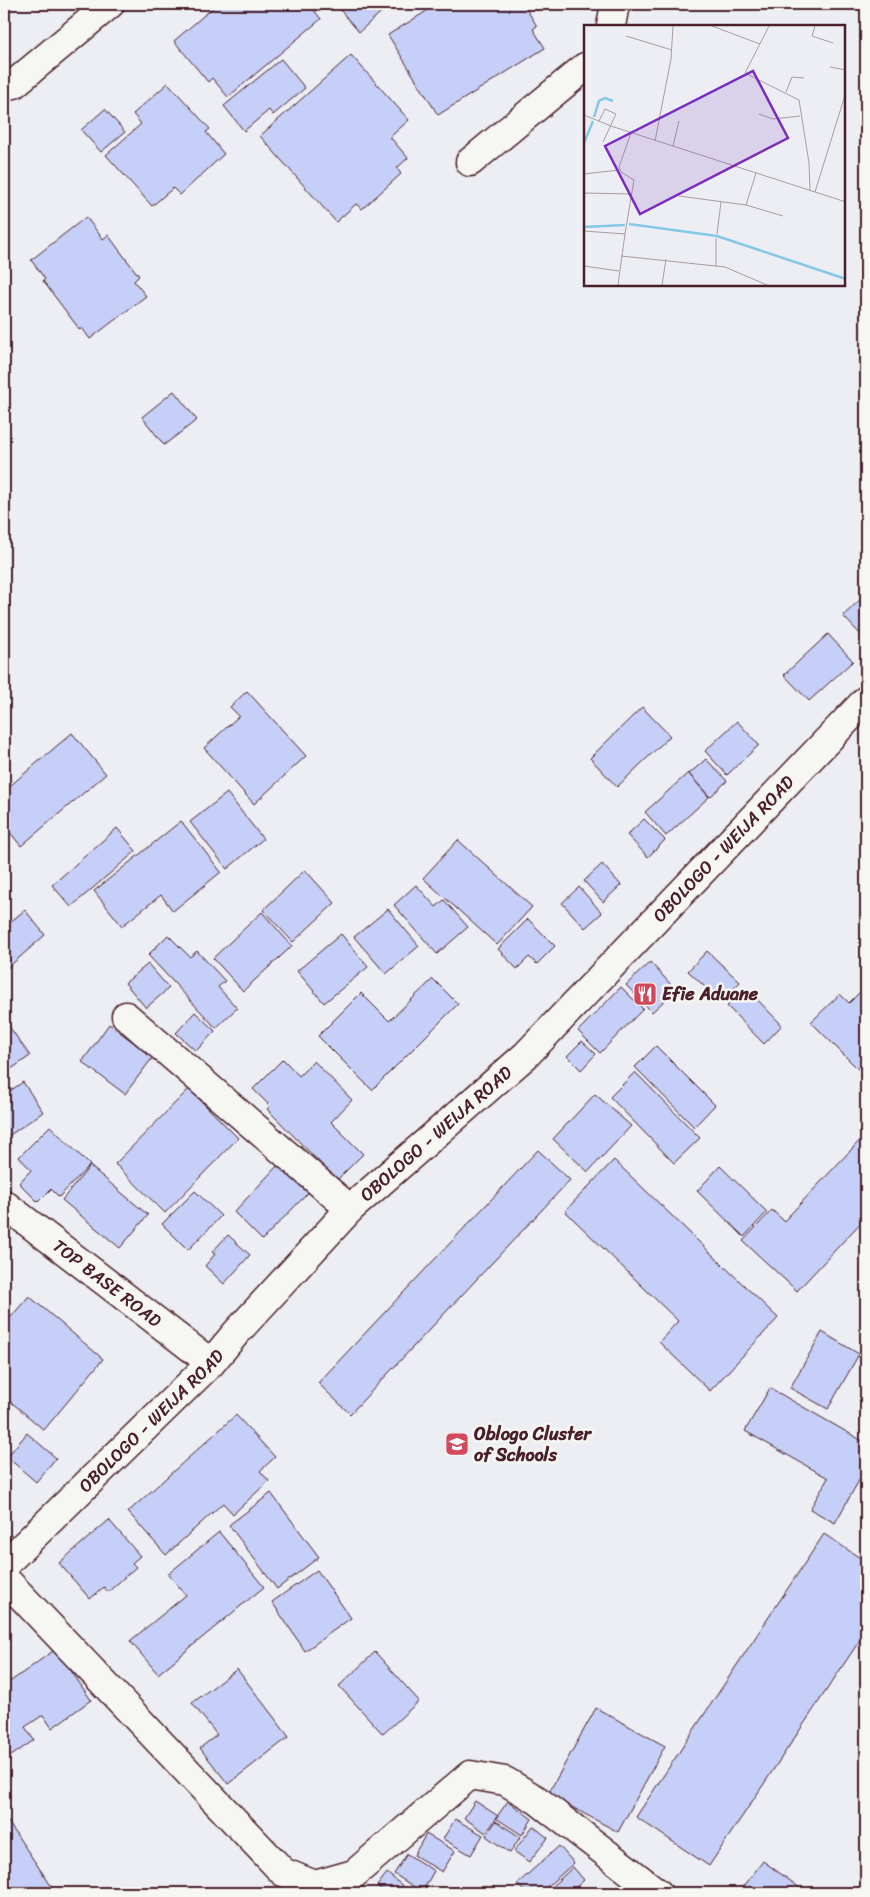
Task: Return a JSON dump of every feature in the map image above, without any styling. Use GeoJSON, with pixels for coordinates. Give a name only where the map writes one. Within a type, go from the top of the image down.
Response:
{"type":"FeatureCollection","features":[{"type":"Feature","properties":{"kind":"street"},"geometry":{"type":"LineString","coordinates":[[4,86],[14,84],[110,4]]}},
{"type":"Feature","properties":{"kind":"street"},"geometry":{"type":"LineString","coordinates":[[611,25],[615,4]]}},
{"type":"Feature","properties":{"kind":"street"},"geometry":{"type":"LineString","coordinates":[[470,162],[584,68]]}},
{"type":"Feature","properties":{"kind":"street","name":"OBOLOGO - WEIJA ROAD"},"geometry":{"type":"LineString","coordinates":[[4,1565],[211,1362],[350,1210],[526,1055],[866,700]]}},
{"type":"Feature","properties":{"kind":"street"},"geometry":{"type":"LineString","coordinates":[[126,1016],[350,1210]]}},
{"type":"Feature","properties":{"kind":"street","name":"TOP BASE ROAD"},"geometry":{"type":"LineString","coordinates":[[4,1204],[211,1362]]}},
{"type":"Feature","properties":{"kind":"street"},"geometry":{"type":"LineString","coordinates":[[4,1578],[283,1872],[316,1889],[354,1874],[470,1775],[505,1781],[537,1800],[629,1884],[658,1893]]}},
{"type":"Feature","properties":{"kind":"building"},"geometry":{"type":"Polygon","coordinates":[[[215,4],[309,4],[321,19],[228,97],[212,78],[208,82],[174,41],[215,4]]]}},
{"type":"Feature","properties":{"kind":"building"},"geometry":{"type":"Polygon","coordinates":[[[335,4],[390,4],[359,32],[335,4]]]}},
{"type":"Feature","properties":{"kind":"building"},"geometry":{"type":"Polygon","coordinates":[[[438,4],[523,4],[537,26],[533,29],[545,48],[438,115],[388,35],[438,4]]]}},
{"type":"Feature","properties":{"kind":"building"},"geometry":{"type":"Polygon","coordinates":[[[351,55],[409,120],[390,137],[408,158],[397,168],[401,174],[362,209],[356,204],[336,222],[260,136],[351,55]]]}},
{"type":"Feature","properties":{"kind":"building"},"geometry":{"type":"Polygon","coordinates":[[[281,59],[305,88],[273,115],[269,110],[244,131],[224,106],[281,59]]]}},
{"type":"Feature","properties":{"kind":"building"},"geometry":{"type":"Polygon","coordinates":[[[168,83],[210,129],[206,132],[224,154],[180,195],[173,188],[152,206],[106,155],[141,124],[133,114],[168,83]]]}},
{"type":"Feature","properties":{"kind":"building"},"geometry":{"type":"Polygon","coordinates":[[[105,109],[125,132],[101,152],[81,130],[105,109]]]}},
{"type":"Feature","properties":{"kind":"building"},"geometry":{"type":"Polygon","coordinates":[[[86,217],[103,239],[108,235],[139,276],[134,281],[146,296],[90,339],[82,328],[80,330],[43,281],[45,279],[31,260],[86,217]]]}},
{"type":"Feature","properties":{"kind":"building"},"geometry":{"type":"Polygon","coordinates":[[[174,391],[197,420],[164,445],[142,417],[174,391]]]}},
{"type":"Feature","properties":{"kind":"building"},"geometry":{"type":"Polygon","coordinates":[[[866,594],[866,635],[863,637],[843,616],[866,594]]]}},
{"type":"Feature","properties":{"kind":"building"},"geometry":{"type":"Polygon","coordinates":[[[828,634],[853,661],[809,701],[784,675],[828,634]]]}},
{"type":"Feature","properties":{"kind":"building"},"geometry":{"type":"Polygon","coordinates":[[[247,691],[306,756],[254,804],[204,748],[239,716],[230,707],[247,691]]]}},
{"type":"Feature","properties":{"kind":"building"},"geometry":{"type":"Polygon","coordinates":[[[642,707],[670,736],[617,787],[590,758],[642,707]]]}},
{"type":"Feature","properties":{"kind":"building"},"geometry":{"type":"Polygon","coordinates":[[[737,721],[759,745],[727,775],[705,751],[737,721]]]}},
{"type":"Feature","properties":{"kind":"building"},"geometry":{"type":"Polygon","coordinates":[[[72,733],[106,774],[21,846],[4,825],[4,791],[72,733]]]}},
{"type":"Feature","properties":{"kind":"building"},"geometry":{"type":"Polygon","coordinates":[[[706,759],[727,781],[710,797],[689,774],[706,759]]]}},
{"type":"Feature","properties":{"kind":"building"},"geometry":{"type":"Polygon","coordinates":[[[688,773],[709,797],[666,836],[645,812],[688,773]]]}},
{"type":"Feature","properties":{"kind":"building"},"geometry":{"type":"Polygon","coordinates":[[[227,793],[263,839],[227,869],[190,822],[227,793]]]}},
{"type":"Feature","properties":{"kind":"building"},"geometry":{"type":"Polygon","coordinates":[[[644,819],[665,840],[648,857],[627,835],[644,819]]]}},
{"type":"Feature","properties":{"kind":"building"},"geometry":{"type":"Polygon","coordinates":[[[181,821],[221,872],[173,911],[161,895],[122,926],[94,891],[181,821]]]}},
{"type":"Feature","properties":{"kind":"building"},"geometry":{"type":"Polygon","coordinates":[[[117,828],[136,851],[71,907],[52,885],[117,828]]]}},
{"type":"Feature","properties":{"kind":"building"},"geometry":{"type":"Polygon","coordinates":[[[458,840],[532,907],[497,945],[423,878],[458,840]]]}},
{"type":"Feature","properties":{"kind":"building"},"geometry":{"type":"Polygon","coordinates":[[[602,864],[621,885],[603,902],[584,881],[602,864]]]}},
{"type":"Feature","properties":{"kind":"building"},"geometry":{"type":"Polygon","coordinates":[[[305,870],[335,903],[293,942],[263,910],[305,870]]]}},
{"type":"Feature","properties":{"kind":"building"},"geometry":{"type":"Polygon","coordinates":[[[416,885],[436,907],[444,900],[468,927],[437,954],[394,905],[416,885]]]}},
{"type":"Feature","properties":{"kind":"building"},"geometry":{"type":"Polygon","coordinates":[[[579,887],[602,913],[585,928],[562,903],[579,887]]]}},
{"type":"Feature","properties":{"kind":"building"},"geometry":{"type":"Polygon","coordinates":[[[388,909],[419,946],[386,974],[354,937],[388,909]]]}},
{"type":"Feature","properties":{"kind":"building"},"geometry":{"type":"Polygon","coordinates":[[[25,910],[45,935],[4,971],[4,927],[25,910]]]}},
{"type":"Feature","properties":{"kind":"building"},"geometry":{"type":"Polygon","coordinates":[[[262,912],[292,946],[243,991],[213,958],[262,912]]]}},
{"type":"Feature","properties":{"kind":"building"},"geometry":{"type":"Polygon","coordinates":[[[528,919],[555,946],[537,964],[529,957],[517,969],[498,949],[528,919]]]}},
{"type":"Feature","properties":{"kind":"building"},"geometry":{"type":"Polygon","coordinates":[[[341,934],[368,967],[324,1003],[297,971],[341,934]]]}},
{"type":"Feature","properties":{"kind":"building"},"geometry":{"type":"Polygon","coordinates":[[[168,935],[190,957],[197,951],[225,981],[218,987],[237,1008],[216,1028],[148,955],[168,935]]]}},
{"type":"Feature","properties":{"kind":"building"},"geometry":{"type":"Polygon","coordinates":[[[707,951],[740,982],[721,1002],[688,971],[707,951]]]}},
{"type":"Feature","properties":{"kind":"building"},"geometry":{"type":"Polygon","coordinates":[[[650,962],[676,990],[652,1012],[626,985],[650,962]]]}},
{"type":"Feature","properties":{"kind":"building"},"geometry":{"type":"Polygon","coordinates":[[[148,964],[169,988],[146,1008],[125,983],[148,964]]]}},
{"type":"Feature","properties":{"kind":"building"},"geometry":{"type":"Polygon","coordinates":[[[433,979],[458,1004],[372,1090],[318,1036],[361,993],[389,1021],[433,979]]]}},
{"type":"Feature","properties":{"kind":"building"},"geometry":{"type":"Polygon","coordinates":[[[866,986],[866,1077],[811,1022],[840,994],[849,1003],[866,986]]]}},
{"type":"Feature","properties":{"kind":"building"},"geometry":{"type":"Polygon","coordinates":[[[621,987],[643,1009],[600,1053],[578,1031],[621,987]]]}},
{"type":"Feature","properties":{"kind":"building"},"geometry":{"type":"Polygon","coordinates":[[[746,988],[782,1025],[764,1044],[727,1006],[746,988]]]}},
{"type":"Feature","properties":{"kind":"building"},"geometry":{"type":"Polygon","coordinates":[[[195,1012],[215,1031],[196,1051],[176,1033],[195,1012]]]}},
{"type":"Feature","properties":{"kind":"building"},"geometry":{"type":"Polygon","coordinates":[[[4,1019],[30,1056],[4,1074],[4,1019]]]}},
{"type":"Feature","properties":{"kind":"building"},"geometry":{"type":"Polygon","coordinates":[[[109,1024],[153,1057],[125,1094],[82,1062],[109,1024]]]}},
{"type":"Feature","properties":{"kind":"building"},"geometry":{"type":"Polygon","coordinates":[[[582,1041],[596,1054],[581,1070],[567,1056],[582,1041]]]}},
{"type":"Feature","properties":{"kind":"building"},"geometry":{"type":"Polygon","coordinates":[[[656,1046],[715,1105],[694,1127],[635,1067],[656,1046]]]}},
{"type":"Feature","properties":{"kind":"building"},"geometry":{"type":"Polygon","coordinates":[[[283,1059],[299,1076],[314,1061],[352,1100],[331,1122],[363,1154],[337,1180],[267,1109],[270,1106],[253,1089],[283,1059]]]}},
{"type":"Feature","properties":{"kind":"building"},"geometry":{"type":"Polygon","coordinates":[[[635,1072],[700,1138],[674,1163],[610,1097],[635,1072]]]}},
{"type":"Feature","properties":{"kind":"building"},"geometry":{"type":"Polygon","coordinates":[[[23,1082],[43,1112],[4,1139],[4,1095],[23,1082]]]}},
{"type":"Feature","properties":{"kind":"building"},"geometry":{"type":"Polygon","coordinates":[[[189,1089],[238,1138],[165,1213],[115,1164],[189,1089]]]}},
{"type":"Feature","properties":{"kind":"building"},"geometry":{"type":"Polygon","coordinates":[[[595,1094],[631,1126],[588,1172],[553,1139],[595,1094]]]}},
{"type":"Feature","properties":{"kind":"building"},"geometry":{"type":"Polygon","coordinates":[[[50,1126],[90,1165],[59,1197],[51,1189],[38,1202],[19,1183],[31,1170],[19,1157],[50,1126]]]}},
{"type":"Feature","properties":{"kind":"building"},"geometry":{"type":"Polygon","coordinates":[[[866,1134],[866,1217],[797,1291],[743,1241],[772,1210],[784,1221],[866,1134]]]}},
{"type":"Feature","properties":{"kind":"building"},"geometry":{"type":"Polygon","coordinates":[[[538,1150],[570,1180],[350,1414],[318,1383],[538,1150]]]}},
{"type":"Feature","properties":{"kind":"building"},"geometry":{"type":"Polygon","coordinates":[[[614,1160],[778,1318],[710,1391],[659,1342],[678,1321],[565,1211],[614,1160]]]}},
{"type":"Feature","properties":{"kind":"building"},"geometry":{"type":"Polygon","coordinates":[[[278,1165],[308,1193],[262,1240],[234,1212],[278,1165]]]}},
{"type":"Feature","properties":{"kind":"building"},"geometry":{"type":"Polygon","coordinates":[[[90,1166],[148,1215],[120,1248],[62,1200],[90,1166]]]}},
{"type":"Feature","properties":{"kind":"building"},"geometry":{"type":"Polygon","coordinates":[[[720,1166],[767,1212],[744,1237],[697,1191],[720,1166]]]}},
{"type":"Feature","properties":{"kind":"building"},"geometry":{"type":"Polygon","coordinates":[[[195,1191],[221,1216],[188,1250],[162,1224],[195,1191]]]}},
{"type":"Feature","properties":{"kind":"building"},"geometry":{"type":"Polygon","coordinates":[[[228,1235],[250,1255],[224,1284],[205,1266],[215,1254],[212,1252],[228,1235]]]}},
{"type":"Feature","properties":{"kind":"building"},"geometry":{"type":"Polygon","coordinates":[[[29,1296],[103,1359],[44,1430],[4,1396],[4,1338],[10,1331],[4,1325],[29,1296]]]}},
{"type":"Feature","properties":{"kind":"building"},"geometry":{"type":"Polygon","coordinates":[[[822,1332],[859,1354],[828,1409],[790,1388],[822,1332]]]}},
{"type":"Feature","properties":{"kind":"building"},"geometry":{"type":"Polygon","coordinates":[[[770,1388],[866,1443],[866,1468],[835,1523],[810,1509],[828,1478],[745,1431],[770,1388]]]}},
{"type":"Feature","properties":{"kind":"building"},"geometry":{"type":"Polygon","coordinates":[[[236,1415],[275,1457],[260,1471],[269,1481],[233,1514],[223,1503],[166,1555],[128,1512],[236,1415]]]}},
{"type":"Feature","properties":{"kind":"building"},"geometry":{"type":"Polygon","coordinates":[[[27,1433],[56,1458],[36,1482],[7,1457],[27,1433]]]}},
{"type":"Feature","properties":{"kind":"building"},"geometry":{"type":"Polygon","coordinates":[[[271,1493],[319,1557],[277,1589],[229,1525],[271,1493]]]}},
{"type":"Feature","properties":{"kind":"building"},"geometry":{"type":"Polygon","coordinates":[[[109,1520],[140,1556],[132,1563],[136,1567],[108,1592],[104,1587],[90,1599],[59,1563],[109,1520]]]}},
{"type":"Feature","properties":{"kind":"building"},"geometry":{"type":"Polygon","coordinates":[[[219,1532],[264,1587],[158,1674],[130,1641],[186,1595],[168,1574],[219,1532]]]}},
{"type":"Feature","properties":{"kind":"building"},"geometry":{"type":"Polygon","coordinates":[[[824,1534],[866,1562],[866,1631],[709,1866],[636,1817],[824,1534]]]}},
{"type":"Feature","properties":{"kind":"building"},"geometry":{"type":"Polygon","coordinates":[[[317,1570],[351,1618],[305,1651],[272,1602],[317,1570]]]}},
{"type":"Feature","properties":{"kind":"building"},"geometry":{"type":"Polygon","coordinates":[[[56,1649],[91,1700],[52,1728],[43,1715],[25,1727],[34,1740],[4,1761],[4,1686],[56,1649]]]}},
{"type":"Feature","properties":{"kind":"building"},"geometry":{"type":"Polygon","coordinates":[[[375,1652],[419,1701],[383,1734],[339,1686],[375,1652]]]}},
{"type":"Feature","properties":{"kind":"building"},"geometry":{"type":"Polygon","coordinates":[[[237,1669],[289,1737],[228,1784],[200,1748],[217,1735],[192,1703],[237,1669]]]}},
{"type":"Feature","properties":{"kind":"building"},"geometry":{"type":"Polygon","coordinates":[[[596,1708],[665,1746],[618,1832],[548,1794],[596,1708]]]}},
{"type":"Feature","properties":{"kind":"building"},"geometry":{"type":"Polygon","coordinates":[[[475,1801],[498,1816],[486,1833],[464,1818],[475,1801]]]}},
{"type":"Feature","properties":{"kind":"building"},"geometry":{"type":"Polygon","coordinates":[[[508,1801],[532,1819],[522,1835],[496,1818],[508,1801]]]}},
{"type":"Feature","properties":{"kind":"building"},"geometry":{"type":"Polygon","coordinates":[[[4,1816],[56,1893],[4,1893],[4,1816]]]}},
{"type":"Feature","properties":{"kind":"building"},"geometry":{"type":"Polygon","coordinates":[[[455,1819],[483,1835],[471,1855],[443,1839],[455,1819]]]}},
{"type":"Feature","properties":{"kind":"building"},"geometry":{"type":"Polygon","coordinates":[[[496,1821],[520,1837],[510,1853],[486,1836],[496,1821]]]}},
{"type":"Feature","properties":{"kind":"building"},"geometry":{"type":"Polygon","coordinates":[[[533,1826],[548,1838],[529,1862],[514,1851],[533,1826]]]}},
{"type":"Feature","properties":{"kind":"building"},"geometry":{"type":"Polygon","coordinates":[[[426,1834],[455,1851],[442,1872],[414,1855],[426,1834]]]}},
{"type":"Feature","properties":{"kind":"building"},"geometry":{"type":"Polygon","coordinates":[[[559,1846],[574,1863],[540,1893],[526,1893],[517,1884],[559,1846]]]}},
{"type":"Feature","properties":{"kind":"building"},"geometry":{"type":"Polygon","coordinates":[[[407,1854],[434,1871],[422,1892],[394,1874],[407,1854]]]}},
{"type":"Feature","properties":{"kind":"building"},"geometry":{"type":"Polygon","coordinates":[[[763,1861],[807,1893],[739,1893],[763,1861]]]}},
{"type":"Feature","properties":{"kind":"building"},"geometry":{"type":"Polygon","coordinates":[[[573,1867],[584,1880],[570,1893],[549,1893],[547,1891],[573,1867]]]}},
{"type":"Feature","properties":{"kind":"building"},"geometry":{"type":"Polygon","coordinates":[[[387,1873],[410,1893],[386,1893],[377,1886],[387,1873]]]}},
{"type":"Feature","properties":{"kind":"place","name":"Efie Aduane"},"geometry":{"type":"Point","coordinates":[645,994]}},
{"type":"Feature","properties":{"kind":"place","name":"Oblogo Cluster of Schools"},"geometry":{"type":"Point","coordinates":[457,1444]}}]}
